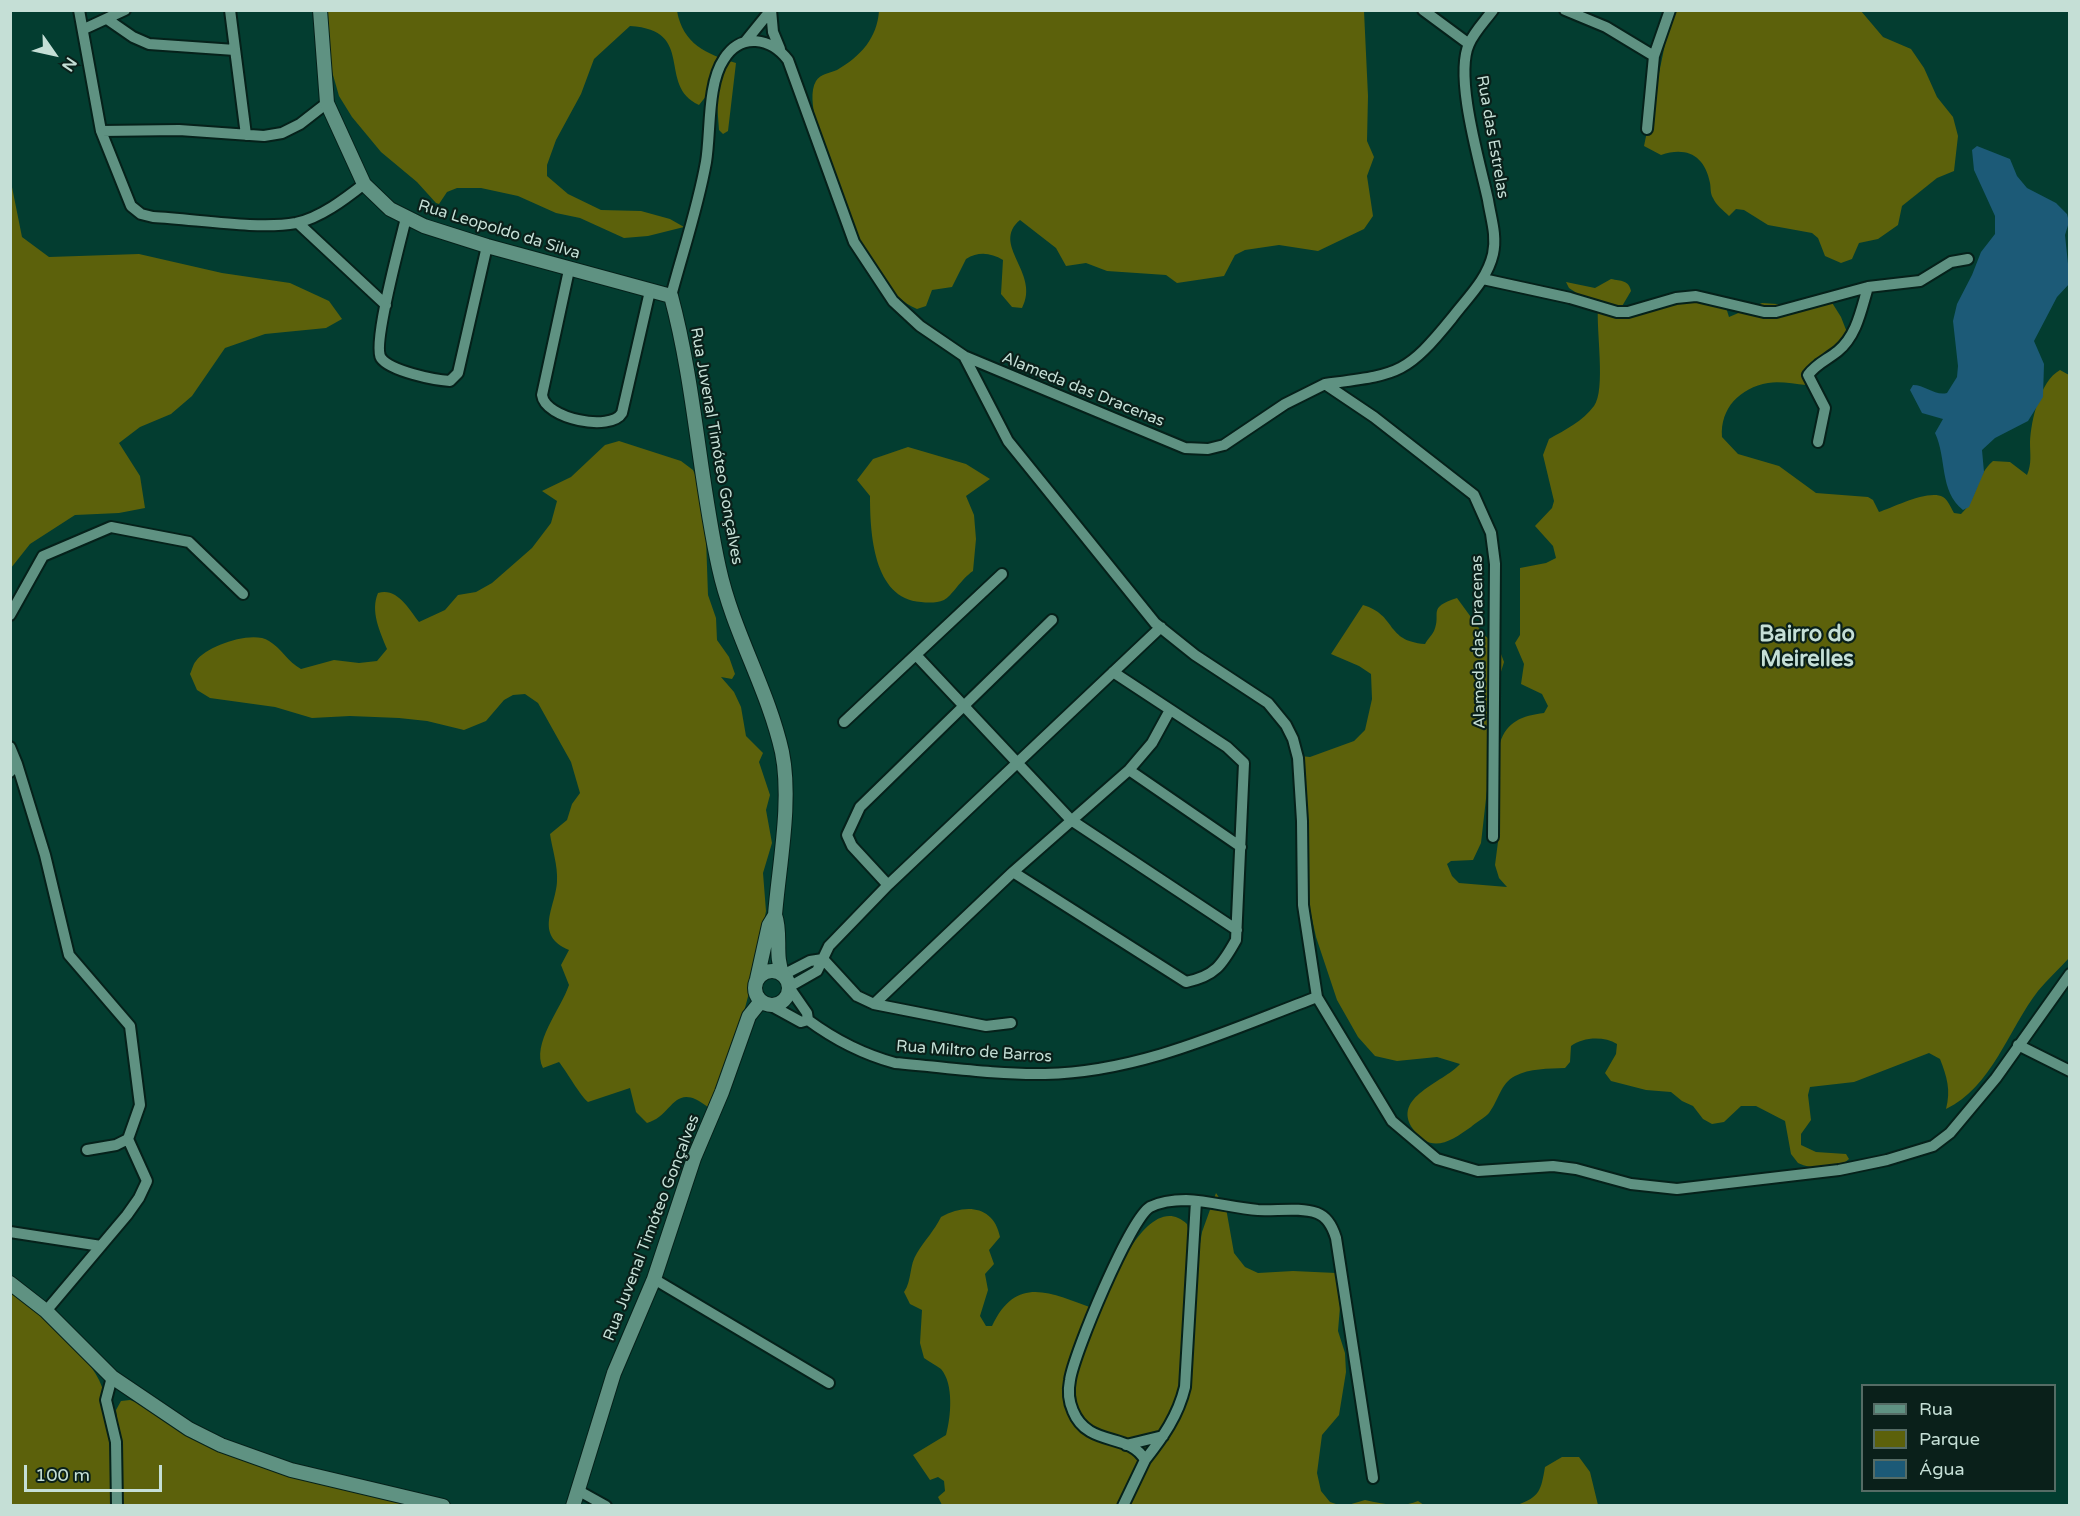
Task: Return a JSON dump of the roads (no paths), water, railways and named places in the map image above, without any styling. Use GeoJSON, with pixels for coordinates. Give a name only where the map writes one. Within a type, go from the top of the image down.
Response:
{"type":"FeatureCollection","features":[{"type":"Feature","properties":{"kind":"street"},"geometry":{"type":"LineString","coordinates":[[79,10],[101,130],[128,199],[141,214],[153,217],[270,224],[298,223],[326,210],[364,184]]}},
{"type":"Feature","properties":{"kind":"street"},"geometry":{"type":"LineString","coordinates":[[84,29],[125,10]]}},
{"type":"Feature","properties":{"kind":"street"},"geometry":{"type":"LineString","coordinates":[[230,10],[246,135]]}},
{"type":"Feature","properties":{"kind":"street","name":"Rua Leopoldo da Silva"},"geometry":{"type":"LineString","coordinates":[[320,10],[327,103],[364,184],[383,203],[406,218],[487,246],[671,296]]}},
{"type":"Feature","properties":{"kind":"street","name":"Alameda das Dracenas"},"geometry":{"type":"LineString","coordinates":[[745,42],[771,10],[773,32],[799,87],[854,242],[872,274],[899,308],[940,341],[964,356],[1185,448],[1208,449],[1224,445],[1294,399],[1326,384],[1441,467],[1474,495],[1482,508],[1491,533],[1495,564],[1493,837]]}},
{"type":"Feature","properties":{"kind":"street"},"geometry":{"type":"LineString","coordinates":[[1423,10],[1469,44]]}},
{"type":"Feature","properties":{"kind":"street","name":"Rua das Estrelas"},"geometry":{"type":"LineString","coordinates":[[1483,279],[1493,256],[1494,228],[1465,86],[1464,62],[1469,44],[1493,10]]}},
{"type":"Feature","properties":{"kind":"street"},"geometry":{"type":"LineString","coordinates":[[1565,10],[1605,27],[1654,56]]}},
{"type":"Feature","properties":{"kind":"street"},"geometry":{"type":"LineString","coordinates":[[1647,129],[1654,56],[1670,10]]}},
{"type":"Feature","properties":{"kind":"street"},"geometry":{"type":"LineString","coordinates":[[107,19],[133,37],[149,44],[235,50]]}},
{"type":"Feature","properties":{"kind":"street"},"geometry":{"type":"LineString","coordinates":[[671,296],[706,161],[718,70],[733,48],[745,42],[762,41],[780,50]]}},
{"type":"Feature","properties":{"kind":"street"},"geometry":{"type":"LineString","coordinates":[[101,130],[179,130],[264,136],[282,133],[300,124],[327,103]]}},
{"type":"Feature","properties":{"kind":"street"},"geometry":{"type":"LineString","coordinates":[[406,218],[378,343],[380,357],[391,366],[403,371],[442,381],[455,378],[467,345],[487,246]]}},
{"type":"Feature","properties":{"kind":"street"},"geometry":{"type":"LineString","coordinates":[[298,223],[386,305]]}},
{"type":"Feature","properties":{"kind":"street"},"geometry":{"type":"LineString","coordinates":[[1326,384],[1383,377],[1406,367],[1436,338],[1483,279],[1628,312],[1676,297],[1696,296],[1764,312],[1776,312],[1868,287],[1920,281],[1951,262],[1968,259]]}},
{"type":"Feature","properties":{"kind":"street"},"geometry":{"type":"LineString","coordinates":[[569,270],[542,395],[545,406],[573,419],[609,422],[619,419],[626,405],[650,291]]}},
{"type":"Feature","properties":{"kind":"street"},"geometry":{"type":"LineString","coordinates":[[1818,442],[1825,408],[1808,375],[1816,364],[1837,351],[1853,334],[1868,287]]}},
{"type":"Feature","properties":{"kind":"street","name":"Rua Juvenal Timóteo Gonçalves"},"geometry":{"type":"LineString","coordinates":[[671,296],[681,335],[697,445],[719,569],[739,633],[775,725],[785,774],[775,915],[769,925],[757,980]]}},
{"type":"Feature","properties":{"kind":"street"},"geometry":{"type":"LineString","coordinates":[[964,356],[1008,441],[1161,627],[1195,655],[1268,703],[1278,714],[1293,739],[1301,788],[1304,926],[1317,997],[1392,1121],[1437,1159],[1478,1171],[1553,1166],[1576,1169],[1654,1189],[1677,1189],[1839,1170],[1887,1160],[1933,1146],[1964,1119],[2070,974]]}},
{"type":"Feature","properties":{"kind":"street"},"geometry":{"type":"LineString","coordinates":[[10,615],[43,556],[111,526],[189,542],[243,594]]}},
{"type":"Feature","properties":{"kind":"street"},"geometry":{"type":"LineString","coordinates":[[844,722],[1002,574]]}},
{"type":"Feature","properties":{"kind":"street"},"geometry":{"type":"LineString","coordinates":[[888,885],[852,846],[847,835],[860,807],[1052,620]]}},
{"type":"Feature","properties":{"kind":"street"},"geometry":{"type":"LineString","coordinates":[[786,981],[783,1000],[766,1003],[755,989],[757,980],[769,971],[786,981],[817,971],[829,946],[888,885],[1161,627]]}},
{"type":"Feature","properties":{"kind":"street"},"geometry":{"type":"LineString","coordinates":[[916,655],[1071,820],[1237,930]]}},
{"type":"Feature","properties":{"kind":"street"},"geometry":{"type":"LineString","coordinates":[[1013,872],[1186,982],[1207,978],[1226,958],[1236,940],[1244,763],[1227,747],[1113,672]]}},
{"type":"Feature","properties":{"kind":"street"},"geometry":{"type":"LineString","coordinates":[[874,1004],[1013,872],[1129,770],[1152,743],[1170,710]]}},
{"type":"Feature","properties":{"kind":"street"},"geometry":{"type":"LineString","coordinates":[[10,747],[14,768],[45,855],[69,955],[130,1026],[140,1105],[128,1139],[116,1145],[87,1150]]}},
{"type":"Feature","properties":{"kind":"street"},"geometry":{"type":"LineString","coordinates":[[1129,770],[1240,847]]}},
{"type":"Feature","properties":{"kind":"street","name":"Rua Juvenal Timóteo Gonçalves"},"geometry":{"type":"LineString","coordinates":[[775,915],[778,922],[779,966],[786,981]]}},
{"type":"Feature","properties":{"kind":"street"},"geometry":{"type":"LineString","coordinates":[[823,959],[857,996],[874,1004],[986,1026],[1011,1023]]}},
{"type":"Feature","properties":{"kind":"street","name":"Rua Miltro de Barros"},"geometry":{"type":"LineString","coordinates":[[786,981],[807,1013],[808,1020]]}},
{"type":"Feature","properties":{"kind":"street","name":"Rua Miltro de Barros"},"geometry":{"type":"LineString","coordinates":[[766,1003],[801,1022],[808,1020],[855,1050],[895,1063],[1046,1074],[1099,1067],[1193,1046],[1317,997]]}},
{"type":"Feature","properties":{"kind":"street","name":"Rua Juvenal Timóteo Gonçalves"},"geometry":{"type":"LineString","coordinates":[[573,1506],[614,1373],[654,1279],[706,1128],[722,1092],[749,1016],[766,1003]]}},
{"type":"Feature","properties":{"kind":"street"},"geometry":{"type":"LineString","coordinates":[[2018,1045],[2070,1071]]}},
{"type":"Feature","properties":{"kind":"street"},"geometry":{"type":"LineString","coordinates":[[46,1311],[101,1246],[146,1187],[145,1173],[128,1139]]}},
{"type":"Feature","properties":{"kind":"street"},"geometry":{"type":"LineString","coordinates":[[1123,1506],[1145,1460],[1164,1436],[1181,1405],[1185,1387],[1196,1201]]}},
{"type":"Feature","properties":{"kind":"street"},"geometry":{"type":"LineString","coordinates":[[1145,1460],[1139,1451],[1100,1438],[1086,1430],[1072,1410],[1070,1379],[1097,1308],[1137,1220],[1142,1213],[1160,1204],[1196,1201],[1255,1210],[1307,1211],[1317,1213],[1329,1222],[1336,1238],[1373,1478]]}},
{"type":"Feature","properties":{"kind":"street"},"geometry":{"type":"LineString","coordinates":[[10,1232],[101,1246]]}},
{"type":"Feature","properties":{"kind":"street"},"geometry":{"type":"LineString","coordinates":[[654,1279],[829,1383]]}},
{"type":"Feature","properties":{"kind":"street"},"geometry":{"type":"LineString","coordinates":[[10,1283],[46,1311],[112,1377],[189,1429],[259,1460],[313,1476],[442,1506]]}},
{"type":"Feature","properties":{"kind":"street"},"geometry":{"type":"LineString","coordinates":[[112,1377],[106,1400],[116,1442],[117,1506]]}},
{"type":"Feature","properties":{"kind":"street"},"geometry":{"type":"LineString","coordinates":[[1126,1445],[1164,1436]]}},
{"type":"Feature","properties":{"kind":"street"},"geometry":{"type":"LineString","coordinates":[[579,1491],[606,1506]]}},
{"type":"Feature","properties":{"kind":"water"},"geometry":{"type":"Polygon","coordinates":[[[1977,146],[2010,159],[2017,176],[2027,188],[2056,203],[2067,214],[2069,222],[2065,235],[2070,283],[2057,297],[2034,341],[2044,364],[2043,397],[2028,421],[1995,438],[1982,450],[1984,472],[1969,507],[1963,510],[1950,493],[1935,433],[1943,419],[1922,413],[1910,390],[1913,385],[1938,393],[1947,393],[1957,377],[1953,321],[1957,304],[1981,252],[1995,234],[1995,216],[1974,170],[1972,150],[1977,146]]]}},
{"type":"Feature","properties":{"kind":"district","name":"Bairro do Meirelles"},"geometry":{"type":"Point","coordinates":[1807,648]}}]}
